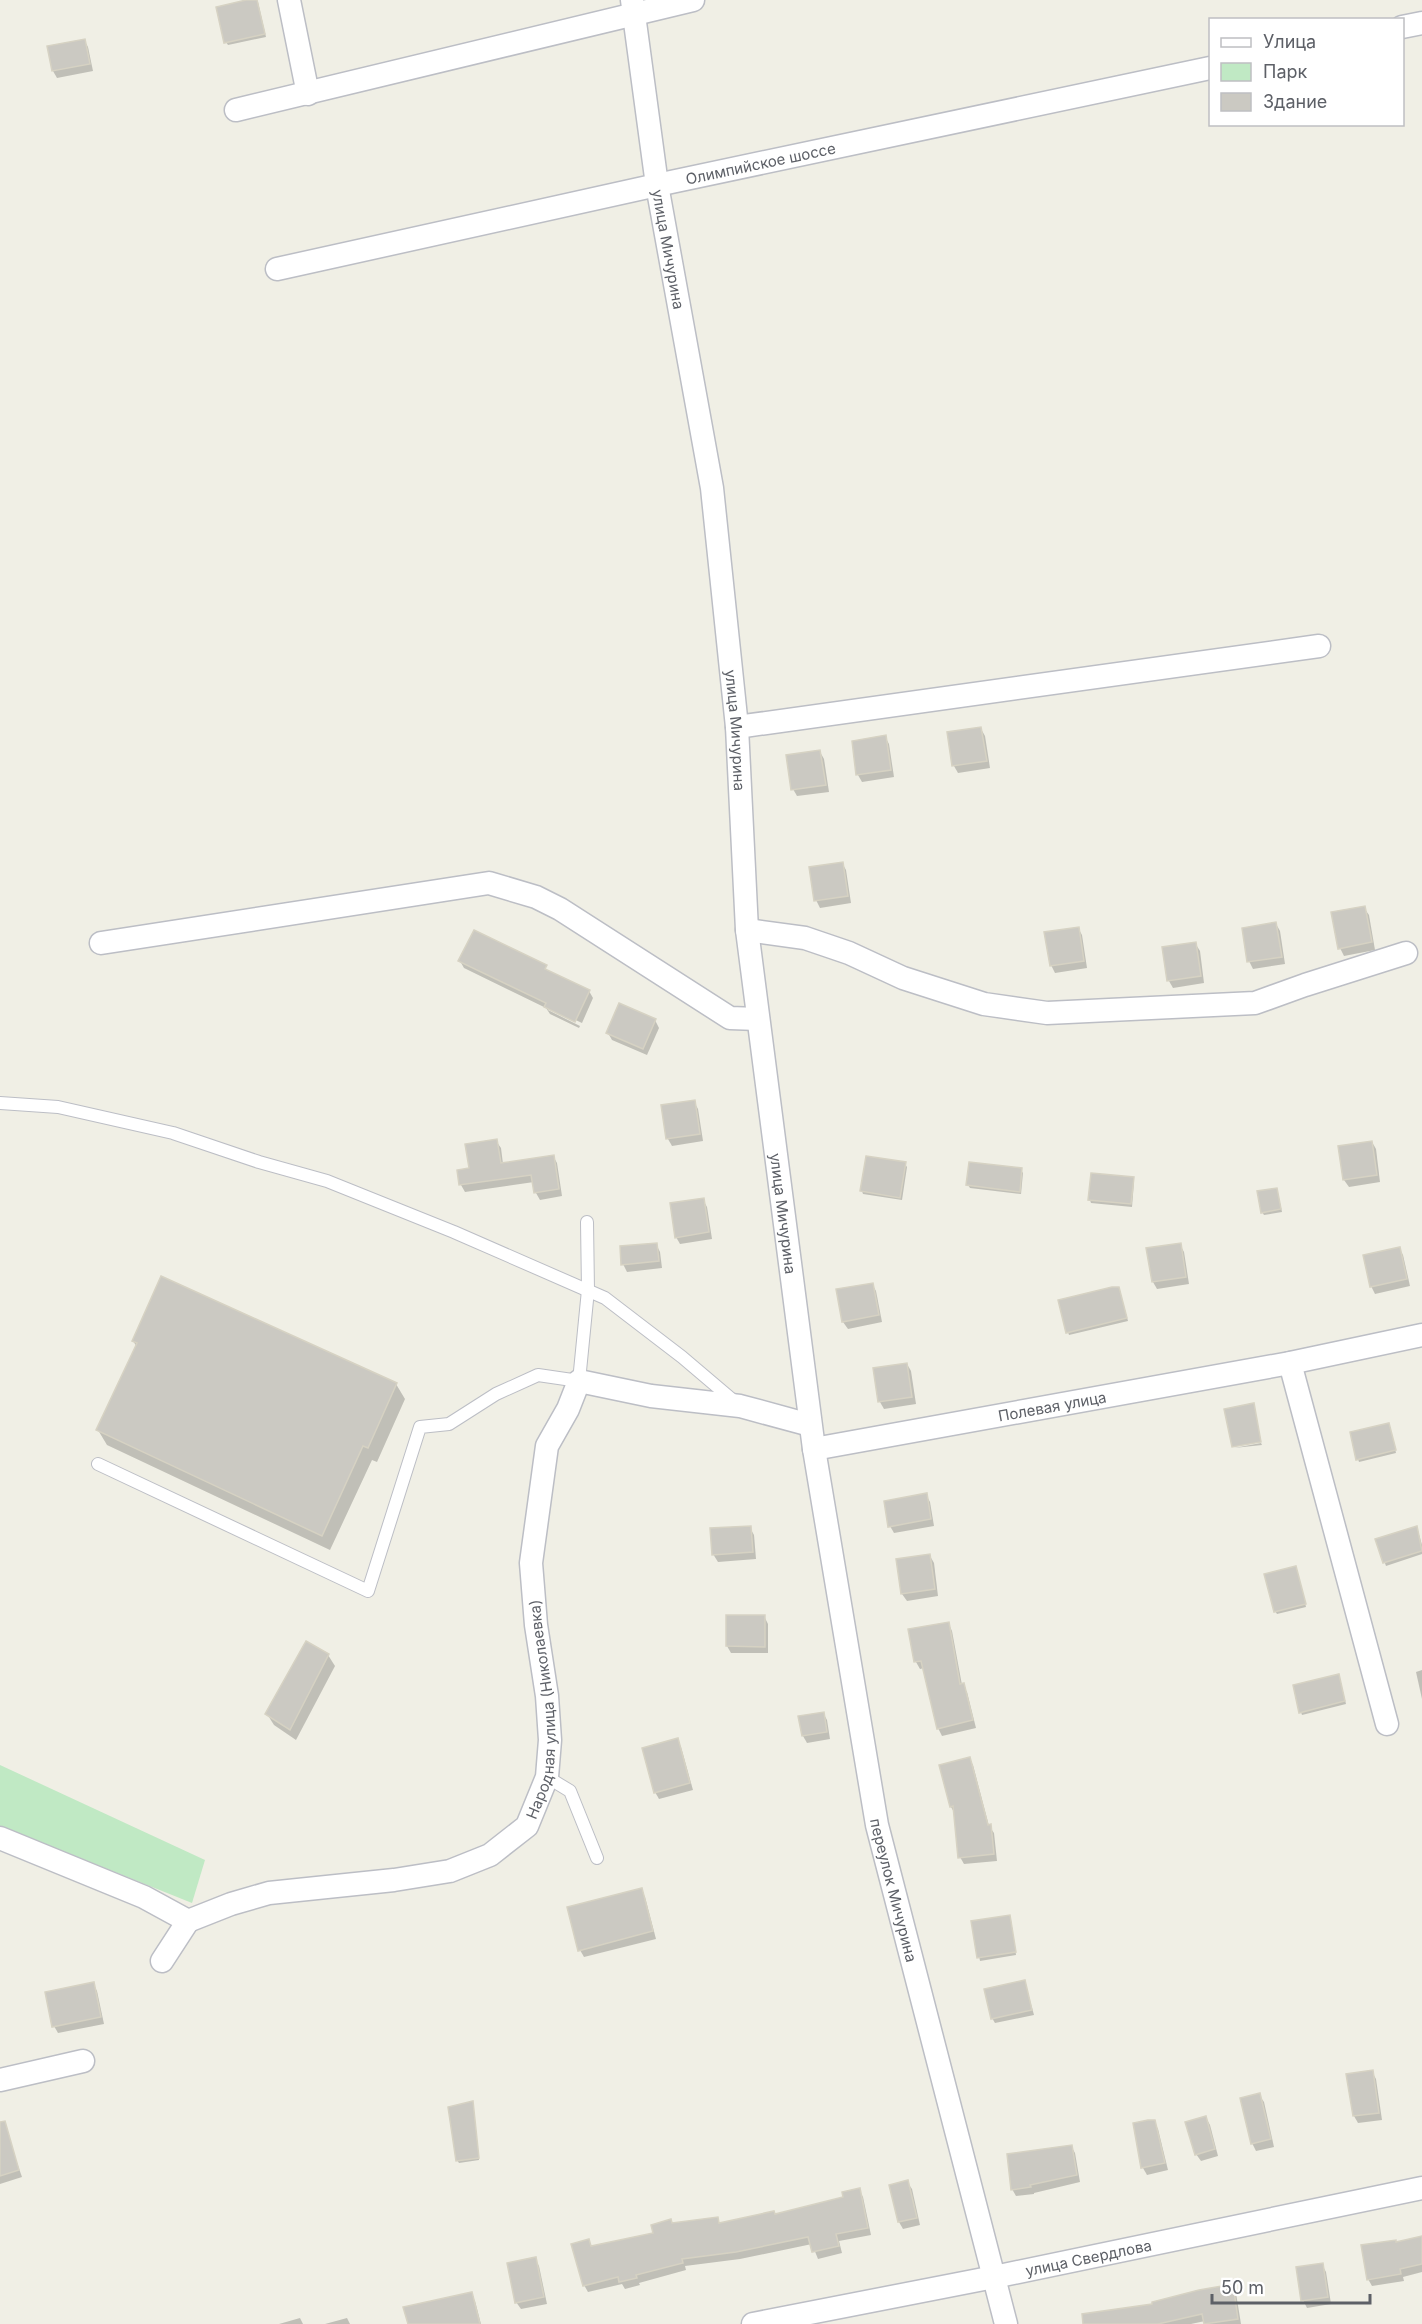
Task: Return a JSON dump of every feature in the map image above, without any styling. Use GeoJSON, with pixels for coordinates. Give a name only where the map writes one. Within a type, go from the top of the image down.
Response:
{"type":"FeatureCollection","features":[{"type":"Feature","properties":{"kind":"street"},"geometry":{"type":"LineString","coordinates":[[289,0],[308,94]]}},
{"type":"Feature","properties":{"kind":"street"},"geometry":{"type":"LineString","coordinates":[[236,110],[308,94],[633,6],[693,0]]}},
{"type":"Feature","properties":{"kind":"street","name":"улица Мичурина"},"geometry":{"type":"LineString","coordinates":[[633,6],[657,185],[712,488],[737,727],[747,930],[814,1449]]}},
{"type":"Feature","properties":{"kind":"street"},"geometry":{"type":"LineString","coordinates":[[1404,27],[1422,23]]}},
{"type":"Feature","properties":{"kind":"street","name":"Олимпийское шоссе"},"geometry":{"type":"LineString","coordinates":[[277,269],[657,185],[1209,68]]}},
{"type":"Feature","properties":{"kind":"street"},"geometry":{"type":"LineString","coordinates":[[737,727],[1319,646]]}},
{"type":"Feature","properties":{"kind":"street"},"geometry":{"type":"LineString","coordinates":[[101,943],[489,883],[536,897],[560,909],[730,1018],[758,1019]]}},
{"type":"Feature","properties":{"kind":"street"},"geometry":{"type":"LineString","coordinates":[[747,930],[804,938],[849,953],[903,978],[974,1000],[1047,1013],[1256,1003],[1406,953]]}},
{"type":"Feature","properties":{"kind":"street","name":"Полевая улица"},"geometry":{"type":"LineString","coordinates":[[814,1449],[1290,1363],[1422,1335]]}},
{"type":"Feature","properties":{"kind":"street"},"geometry":{"type":"LineString","coordinates":[[1290,1363],[1387,1724]]}},
{"type":"Feature","properties":{"kind":"street"},"geometry":{"type":"LineString","coordinates":[[579,1381],[651,1396],[740,1406],[810,1425]]}},
{"type":"Feature","properties":{"kind":"street","name":"Народная улица (Николаевка)"},"geometry":{"type":"LineString","coordinates":[[188,1921],[231,1904],[269,1893],[394,1880],[450,1871],[490,1855],[526,1826],[547,1777],[550,1740],[531,1563],[547,1446],[568,1409],[579,1381]]}},
{"type":"Feature","properties":{"kind":"street","name":"переулок Мичурина"},"geometry":{"type":"LineString","coordinates":[[814,1449],[877,1825],[1006,2324]]}},
{"type":"Feature","properties":{"kind":"street"},"geometry":{"type":"LineString","coordinates":[[0,1838],[144,1897],[188,1921],[162,1961]]}},
{"type":"Feature","properties":{"kind":"street"},"geometry":{"type":"LineString","coordinates":[[0,2080],[83,2061]]}},
{"type":"Feature","properties":{"kind":"street","name":"улица Свердлова"},"geometry":{"type":"LineString","coordinates":[[753,2324],[994,2277],[1422,2188]]}},
{"type":"Feature","properties":{"kind":"lane"},"geometry":{"type":"LineString","coordinates":[[0,1103],[58,1107],[173,1132],[259,1162],[327,1181],[454,1232],[605,1298],[682,1357],[740,1406]]}},
{"type":"Feature","properties":{"kind":"lane"},"geometry":{"type":"LineString","coordinates":[[98,1464],[368,1591],[420,1428],[449,1424],[496,1394],[538,1375],[579,1381],[588,1290],[587,1222]]}},
{"type":"Feature","properties":{"kind":"lane"},"geometry":{"type":"LineString","coordinates":[[547,1777],[570,1791],[597,1858]]}},
{"type":"Feature","properties":{"kind":"green space"},"geometry":{"type":"Polygon","coordinates":[[[0,1765],[205,1860],[192,1903],[0,1826],[0,1765]]]}},
{"type":"Feature","properties":{"kind":"building"},"geometry":{"type":"Polygon","coordinates":[[[246,0],[257,0],[265,34],[224,43],[216,7],[246,0]]]}},
{"type":"Feature","properties":{"kind":"building"},"geometry":{"type":"Polygon","coordinates":[[[85,39],[90,64],[52,71],[47,46],[85,39]]]}},
{"type":"Feature","properties":{"kind":"building"},"geometry":{"type":"Polygon","coordinates":[[[981,727],[987,761],[952,766],[947,732],[981,727]]]}},
{"type":"Feature","properties":{"kind":"building"},"geometry":{"type":"Polygon","coordinates":[[[886,735],[891,770],[856,775],[852,741],[886,735]]]}},
{"type":"Feature","properties":{"kind":"building"},"geometry":{"type":"Polygon","coordinates":[[[820,750],[826,785],[791,790],[786,755],[820,750]]]}},
{"type":"Feature","properties":{"kind":"building"},"geometry":{"type":"Polygon","coordinates":[[[843,862],[848,896],[814,901],[809,867],[843,862]]]}},
{"type":"Feature","properties":{"kind":"building"},"geometry":{"type":"Polygon","coordinates":[[[1365,906],[1372,942],[1338,949],[1331,912],[1365,906]]]}},
{"type":"Feature","properties":{"kind":"building"},"geometry":{"type":"Polygon","coordinates":[[[1276,922],[1282,957],[1247,962],[1242,928],[1276,922]]]}},
{"type":"Feature","properties":{"kind":"building"},"geometry":{"type":"Polygon","coordinates":[[[1079,927],[1084,961],[1050,966],[1044,932],[1079,927]]]}},
{"type":"Feature","properties":{"kind":"building"},"geometry":{"type":"Polygon","coordinates":[[[474,930],[547,965],[545,969],[590,990],[575,1022],[544,1007],[546,1003],[458,961],[474,930]]]}},
{"type":"Feature","properties":{"kind":"building"},"geometry":{"type":"Polygon","coordinates":[[[1196,942],[1201,976],[1167,981],[1162,947],[1196,942]]]}},
{"type":"Feature","properties":{"kind":"building"},"geometry":{"type":"Polygon","coordinates":[[[619,1003],[656,1019],[643,1049],[606,1033],[619,1003]]]}},
{"type":"Feature","properties":{"kind":"building"},"geometry":{"type":"Polygon","coordinates":[[[695,1100],[700,1134],[666,1139],[661,1105],[695,1100]]]}},
{"type":"Feature","properties":{"kind":"building"},"geometry":{"type":"Polygon","coordinates":[[[497,1139],[501,1163],[554,1155],[559,1189],[534,1193],[531,1175],[459,1185],[457,1170],[469,1168],[465,1144],[497,1139]]]}},
{"type":"Feature","properties":{"kind":"building"},"geometry":{"type":"Polygon","coordinates":[[[1372,1141],[1377,1175],[1343,1180],[1338,1146],[1372,1141]]]}},
{"type":"Feature","properties":{"kind":"building"},"geometry":{"type":"Polygon","coordinates":[[[866,1156],[906,1162],[900,1198],[860,1191],[866,1156]]]}},
{"type":"Feature","properties":{"kind":"building"},"geometry":{"type":"Polygon","coordinates":[[[969,1162],[1022,1168],[1020,1192],[966,1185],[969,1162]]]}},
{"type":"Feature","properties":{"kind":"building"},"geometry":{"type":"Polygon","coordinates":[[[1091,1173],[1134,1177],[1131,1204],[1088,1200],[1091,1173]]]}},
{"type":"Feature","properties":{"kind":"building"},"geometry":{"type":"Polygon","coordinates":[[[1277,1188],[1281,1209],[1261,1213],[1257,1191],[1277,1188]]]}},
{"type":"Feature","properties":{"kind":"building"},"geometry":{"type":"Polygon","coordinates":[[[704,1198],[709,1232],[675,1238],[670,1203],[704,1198]]]}},
{"type":"Feature","properties":{"kind":"building"},"geometry":{"type":"Polygon","coordinates":[[[657,1243],[659,1261],[621,1265],[620,1246],[657,1243]]]}},
{"type":"Feature","properties":{"kind":"building"},"geometry":{"type":"Polygon","coordinates":[[[1181,1243],[1186,1277],[1152,1282],[1146,1248],[1181,1243]]]}},
{"type":"Feature","properties":{"kind":"building"},"geometry":{"type":"Polygon","coordinates":[[[1400,1247],[1407,1279],[1370,1287],[1363,1255],[1400,1247]]]}},
{"type":"Feature","properties":{"kind":"building"},"geometry":{"type":"Polygon","coordinates":[[[161,1276],[397,1383],[368,1448],[363,1446],[322,1536],[96,1430],[137,1343],[132,1341],[161,1276]]]}},
{"type":"Feature","properties":{"kind":"building"},"geometry":{"type":"Polygon","coordinates":[[[873,1283],[879,1315],[842,1322],[836,1289],[873,1283]]]}},
{"type":"Feature","properties":{"kind":"building"},"geometry":{"type":"Polygon","coordinates":[[[1119,1287],[1127,1318],[1066,1333],[1058,1300],[1119,1287]]]}},
{"type":"Feature","properties":{"kind":"building"},"geometry":{"type":"Polygon","coordinates":[[[907,1363],[912,1397],[878,1402],[873,1368],[907,1363]]]}},
{"type":"Feature","properties":{"kind":"building"},"geometry":{"type":"Polygon","coordinates":[[[1254,1403],[1261,1442],[1232,1447],[1224,1409],[1254,1403]]]}},
{"type":"Feature","properties":{"kind":"building"},"geometry":{"type":"Polygon","coordinates":[[[1389,1423],[1396,1450],[1356,1460],[1350,1432],[1389,1423]]]}},
{"type":"Feature","properties":{"kind":"building"},"geometry":{"type":"Polygon","coordinates":[[[927,1493],[931,1519],[888,1527],[884,1501],[927,1493]]]}},
{"type":"Feature","properties":{"kind":"building"},"geometry":{"type":"Polygon","coordinates":[[[751,1526],[753,1552],[712,1555],[710,1528],[751,1526]]]}},
{"type":"Feature","properties":{"kind":"building"},"geometry":{"type":"Polygon","coordinates":[[[1417,1526],[1422,1551],[1383,1563],[1375,1539],[1417,1526]]]}},
{"type":"Feature","properties":{"kind":"building"},"geometry":{"type":"Polygon","coordinates":[[[930,1554],[935,1589],[901,1594],[896,1559],[930,1554]]]}},
{"type":"Feature","properties":{"kind":"building"},"geometry":{"type":"Polygon","coordinates":[[[1296,1566],[1306,1604],[1274,1612],[1264,1574],[1296,1566]]]}},
{"type":"Feature","properties":{"kind":"building"},"geometry":{"type":"Polygon","coordinates":[[[726,1615],[765,1615],[765,1647],[726,1646],[726,1615]]]}},
{"type":"Feature","properties":{"kind":"building"},"geometry":{"type":"Polygon","coordinates":[[[949,1622],[960,1684],[964,1683],[973,1720],[937,1729],[921,1661],[914,1662],[908,1629],[949,1622]]]}},
{"type":"Feature","properties":{"kind":"building"},"geometry":{"type":"Polygon","coordinates":[[[306,1641],[329,1654],[290,1730],[265,1714],[306,1641]]]}},
{"type":"Feature","properties":{"kind":"building"},"geometry":{"type":"Polygon","coordinates":[[[1339,1674],[1345,1701],[1299,1713],[1293,1685],[1339,1674]]]}},
{"type":"Feature","properties":{"kind":"building"},"geometry":{"type":"Polygon","coordinates":[[[824,1712],[827,1732],[802,1736],[798,1716],[824,1712]]]}},
{"type":"Feature","properties":{"kind":"building"},"geometry":{"type":"Polygon","coordinates":[[[678,1738],[690,1783],[654,1793],[642,1748],[678,1738]]]}},
{"type":"Feature","properties":{"kind":"building"},"geometry":{"type":"Polygon","coordinates":[[[970,1757],[988,1825],[991,1824],[994,1854],[958,1858],[953,1806],[950,1807],[939,1765],[970,1757]]]}},
{"type":"Feature","properties":{"kind":"building"},"geometry":{"type":"Polygon","coordinates":[[[642,1888],[653,1931],[578,1951],[567,1907],[642,1888]]]}},
{"type":"Feature","properties":{"kind":"building"},"geometry":{"type":"Polygon","coordinates":[[[1010,1915],[1016,1952],[977,1958],[971,1921],[1010,1915]]]}},
{"type":"Feature","properties":{"kind":"building"},"geometry":{"type":"Polygon","coordinates":[[[1025,1980],[1032,2010],[991,2019],[984,1989],[1025,1980]]]}},
{"type":"Feature","properties":{"kind":"building"},"geometry":{"type":"Polygon","coordinates":[[[94,1982],[101,2017],[52,2027],[45,1992],[94,1982]]]}},
{"type":"Feature","properties":{"kind":"building"},"geometry":{"type":"Polygon","coordinates":[[[1373,2070],[1379,2113],[1353,2116],[1346,2074],[1373,2070]]]}},
{"type":"Feature","properties":{"kind":"building"},"geometry":{"type":"Polygon","coordinates":[[[1260,2093],[1271,2139],[1251,2144],[1240,2098],[1260,2093]]]}},
{"type":"Feature","properties":{"kind":"building"},"geometry":{"type":"Polygon","coordinates":[[[473,2101],[479,2158],[456,2161],[448,2107],[473,2101]]]}},
{"type":"Feature","properties":{"kind":"building"},"geometry":{"type":"Polygon","coordinates":[[[1206,2116],[1215,2149],[1195,2155],[1185,2122],[1206,2116]]]}},
{"type":"Feature","properties":{"kind":"building"},"geometry":{"type":"Polygon","coordinates":[[[1155,2120],[1165,2163],[1141,2168],[1133,2123],[1155,2120]]]}},
{"type":"Feature","properties":{"kind":"building"},"geometry":{"type":"Polygon","coordinates":[[[5,2121],[19,2170],[0,2176],[0,2122],[5,2121]]]}},
{"type":"Feature","properties":{"kind":"building"},"geometry":{"type":"Polygon","coordinates":[[[1072,2145],[1077,2175],[1011,2190],[1007,2154],[1072,2145]]]}},
{"type":"Feature","properties":{"kind":"building"},"geometry":{"type":"Polygon","coordinates":[[[908,2180],[917,2218],[898,2222],[889,2185],[908,2180]]]}},
{"type":"Feature","properties":{"kind":"building"},"geometry":{"type":"Polygon","coordinates":[[[860,2188],[868,2228],[836,2234],[839,2246],[812,2252],[808,2237],[736,2252],[682,2259],[683,2263],[636,2275],[637,2278],[619,2282],[618,2277],[583,2286],[571,2244],[589,2239],[591,2246],[653,2233],[651,2225],[671,2219],[672,2223],[718,2217],[719,2223],[774,2211],[775,2214],[843,2197],[842,2192],[860,2188]]]}},
{"type":"Feature","properties":{"kind":"building"},"geometry":{"type":"Polygon","coordinates":[[[1422,2236],[1422,2264],[1400,2269],[1401,2274],[1367,2280],[1361,2245],[1396,2240],[1396,2242],[1422,2236]]]}},
{"type":"Feature","properties":{"kind":"building"},"geometry":{"type":"Polygon","coordinates":[[[536,2257],[544,2297],[515,2303],[507,2263],[536,2257]]]}},
{"type":"Feature","properties":{"kind":"building"},"geometry":{"type":"Polygon","coordinates":[[[1323,2263],[1328,2297],[1301,2301],[1296,2267],[1323,2263]]]}},
{"type":"Feature","properties":{"kind":"building"},"geometry":{"type":"Polygon","coordinates":[[[1233,2284],[1238,2319],[1204,2324],[1202,2314],[1158,2324],[1083,2324],[1082,2314],[1152,2304],[1152,2302],[1199,2290],[1233,2284]]]}},
{"type":"Feature","properties":{"kind":"building"},"geometry":{"type":"Polygon","coordinates":[[[472,2292],[480,2324],[408,2324],[403,2307],[472,2292]]]}}]}
